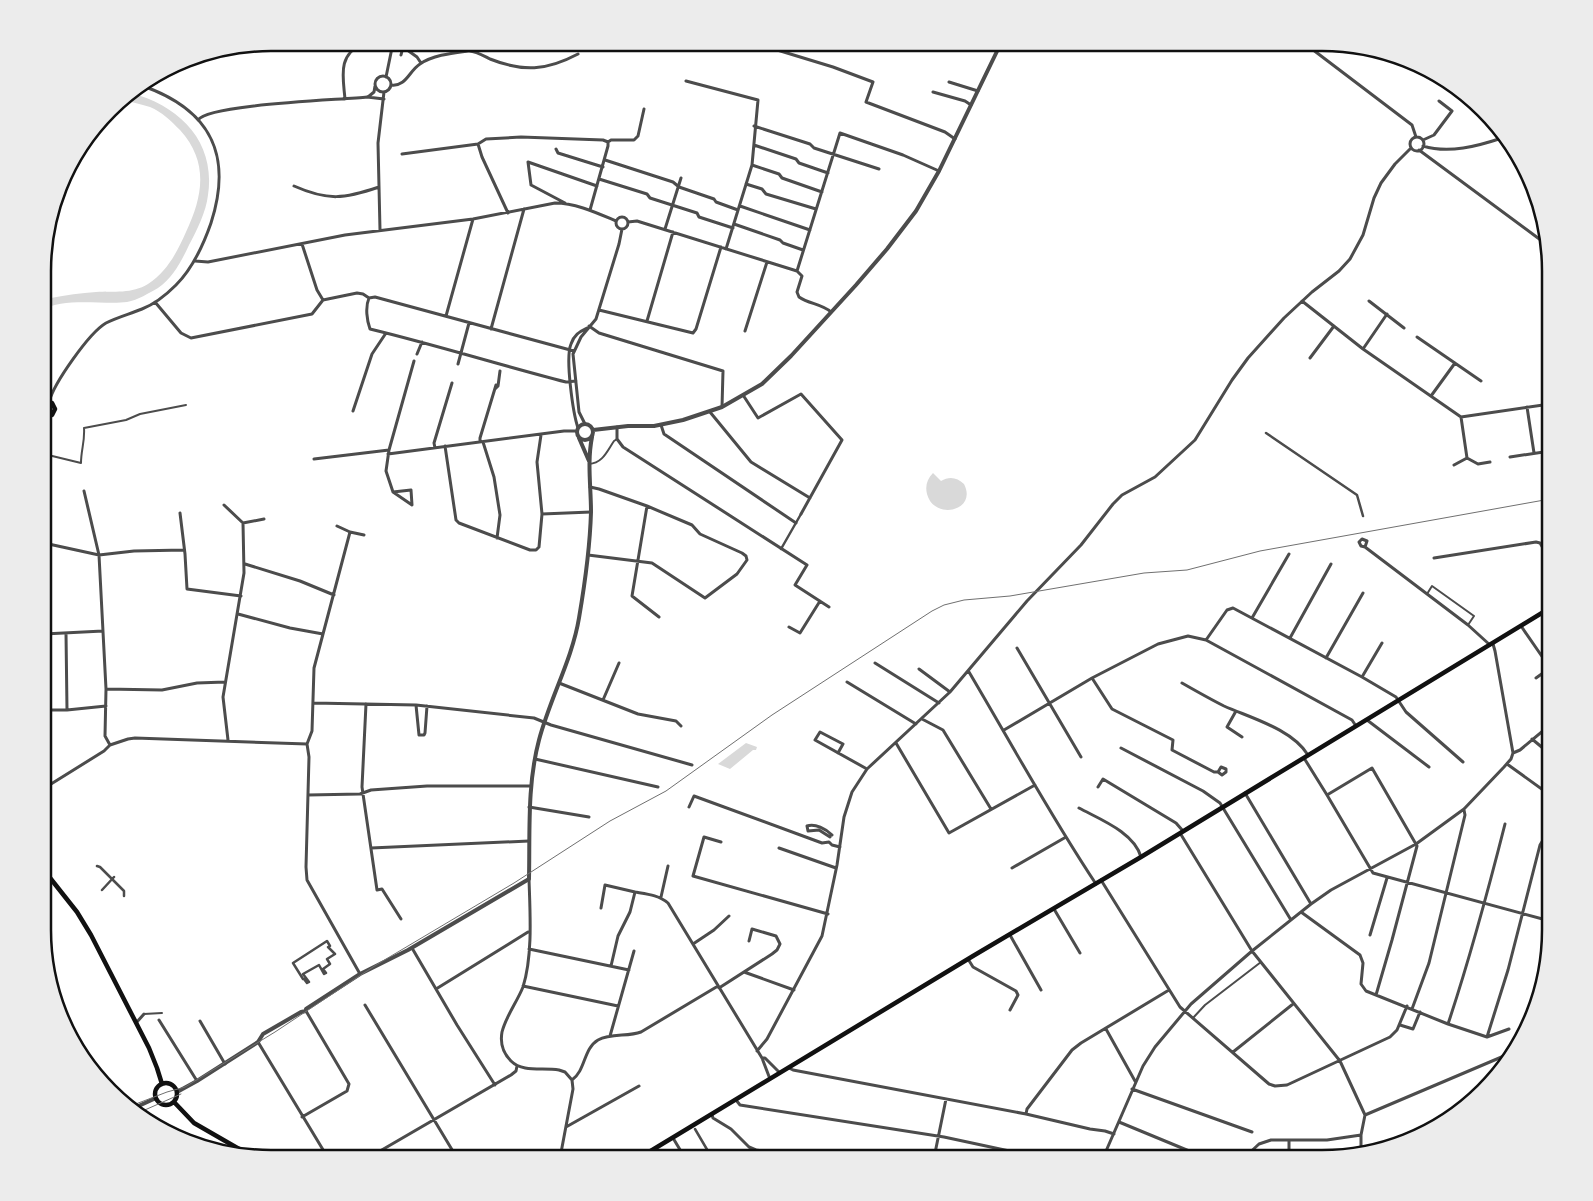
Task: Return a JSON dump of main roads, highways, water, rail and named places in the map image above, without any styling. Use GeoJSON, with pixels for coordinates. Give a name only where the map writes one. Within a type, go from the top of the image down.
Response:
{"type":"FeatureCollection","features":[{"type":"Feature","properties":{"kind":"main road"},"geometry":{"type":"LineString","coordinates":[[51,404],[54,405],[55,412],[51,415]]}},
{"type":"Feature","properties":{"kind":"main road"},"geometry":{"type":"LineString","coordinates":[[653,1150],[968,959],[1141,857],[1542,613]]}},
{"type":"Feature","properties":{"kind":"main road"},"geometry":{"type":"LineString","coordinates":[[51,879],[81,917],[101,953],[154,1060],[162,1084]]}},
{"type":"Feature","properties":{"kind":"main road"},"geometry":{"type":"LineString","coordinates":[[162,1084],[170,1084],[175,1087],[177,1092],[177,1098],[168,1105],[162,1104],[156,1098],[156,1091],[162,1084]]}},
{"type":"Feature","properties":{"kind":"main road"},"geometry":{"type":"LineString","coordinates":[[174,1102],[194,1123],[236,1147]]}},
{"type":"Feature","properties":{"kind":"tram line"},"geometry":{"type":"LineString","coordinates":[[137,1104],[185,1087],[275,1032],[376,965],[514,883],[610,821],[666,791],[772,715],[944,605],[964,600],[1010,596],[1144,573],[1187,570],[1260,551],[1542,500]]}},
{"type":"Feature","properties":{"kind":"tram line"},"geometry":{"type":"LineString","coordinates":[[145,1110],[181,1094]]}}]}
